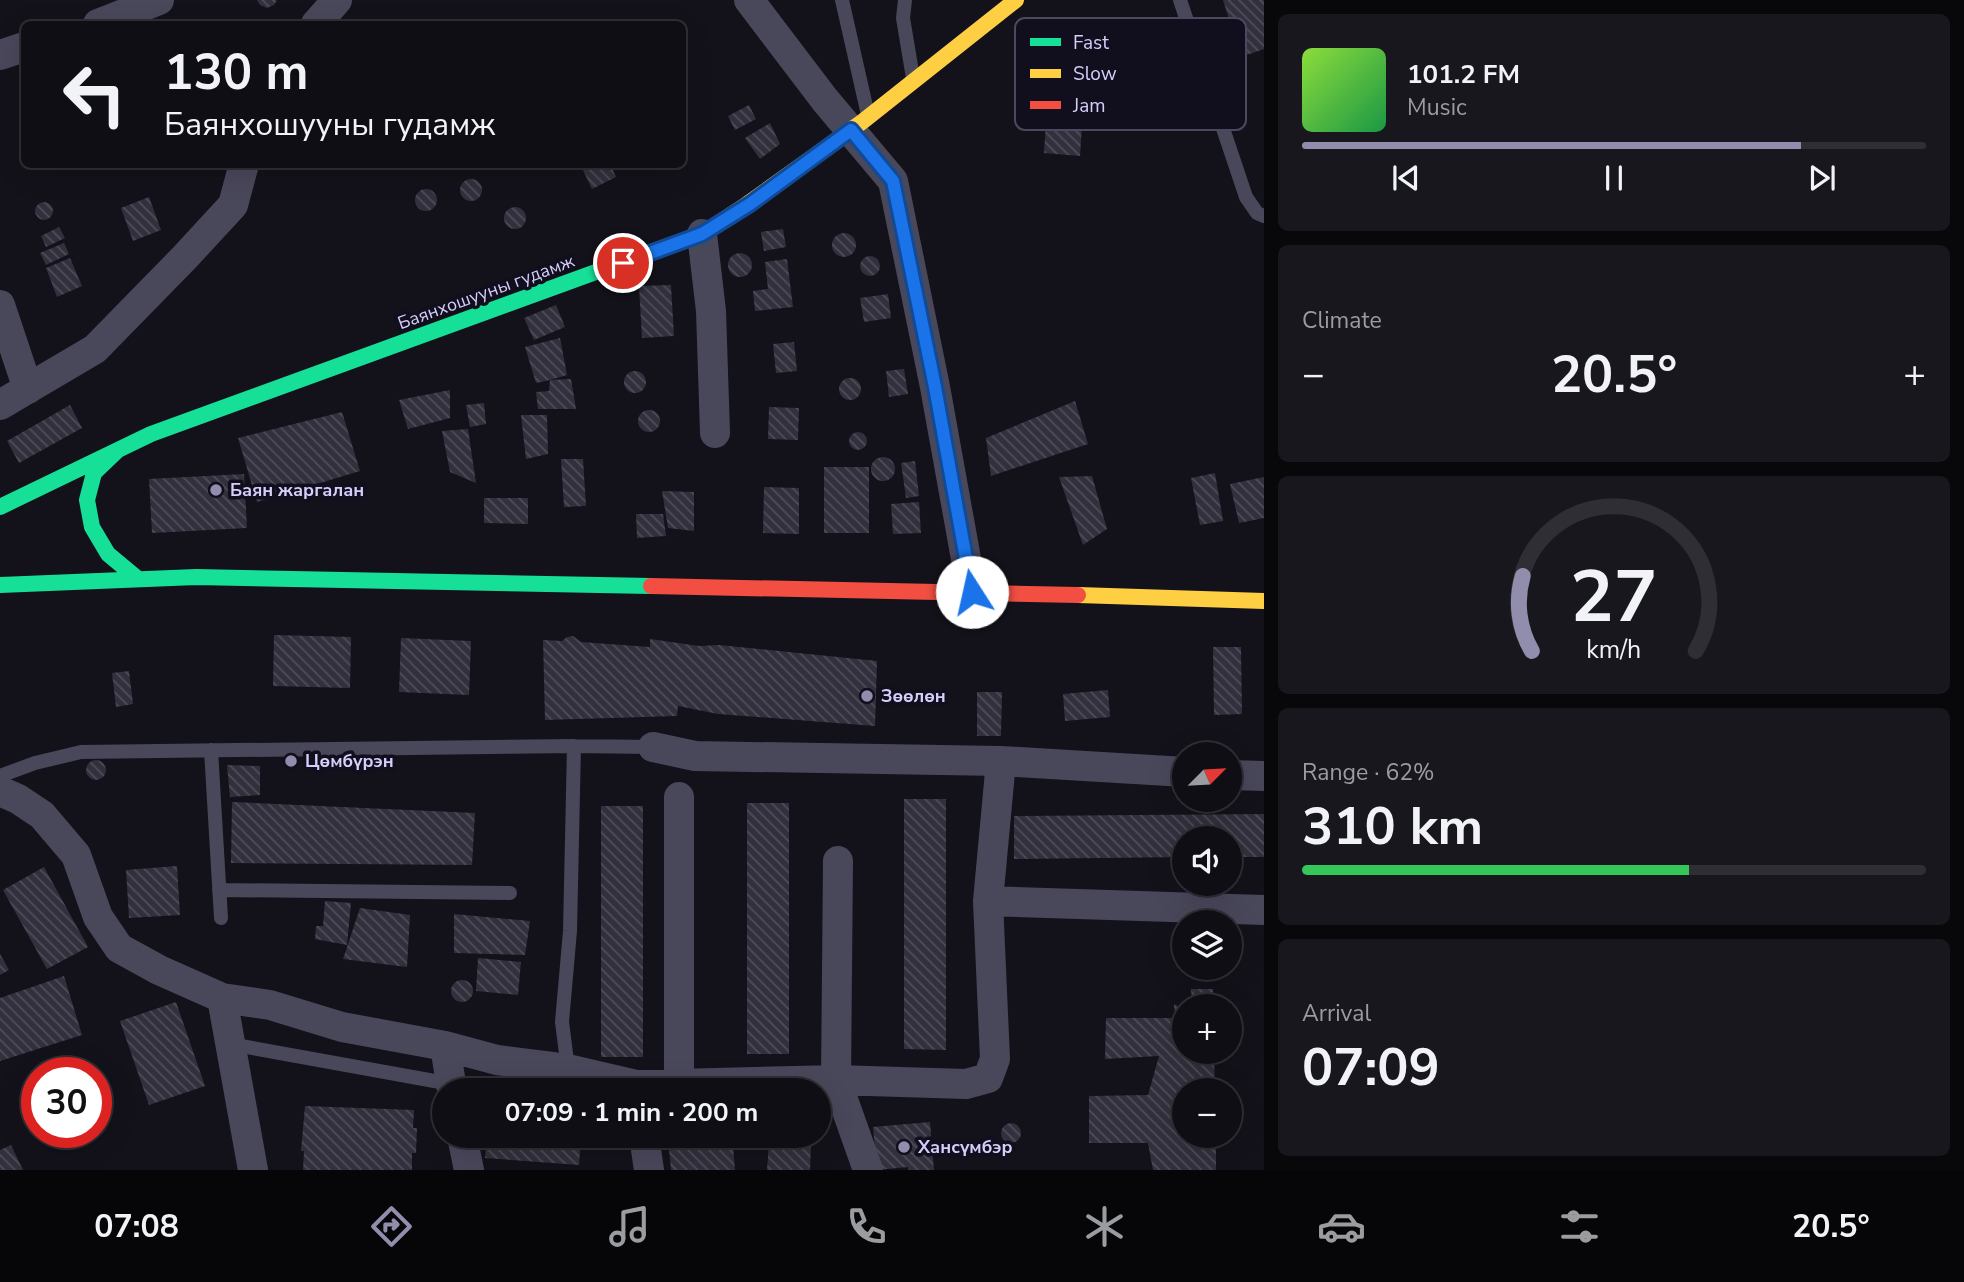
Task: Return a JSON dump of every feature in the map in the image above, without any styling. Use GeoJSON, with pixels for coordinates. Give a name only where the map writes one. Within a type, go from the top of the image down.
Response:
{"type":"FeatureCollection","features":[{"type":"Feature","properties":{"kind":"street"},"geometry":{"type":"LineString","coordinates":[[106,21],[159,0]]}},
{"type":"Feature","properties":{"kind":"street"},"geometry":{"type":"LineString","coordinates":[[319,21],[337,0]]}},
{"type":"Feature","properties":{"kind":"street"},"geometry":{"type":"LineString","coordinates":[[749,0],[825,100],[860,123],[893,181],[935,387],[972,592]]}},
{"type":"Feature","properties":{"kind":"street","name":"Баянхошууны гудамж"},"geometry":{"type":"LineString","coordinates":[[0,507],[151,434],[702,234],[750,204],[860,123],[1016,0]]}},
{"type":"Feature","properties":{"kind":"street"},"geometry":{"type":"LineString","coordinates":[[0,55],[21,48]]}},
{"type":"Feature","properties":{"kind":"street"},"geometry":{"type":"LineString","coordinates":[[0,405],[95,349],[233,205],[243,168]]}},
{"type":"Feature","properties":{"kind":"street"},"geometry":{"type":"LineString","coordinates":[[702,234],[712,311],[715,433]]}},
{"type":"Feature","properties":{"kind":"street"},"geometry":{"type":"LineString","coordinates":[[0,305],[28,389]]}},
{"type":"Feature","properties":{"kind":"street"},"geometry":{"type":"LineString","coordinates":[[118,449],[94,473],[87,500],[92,527],[108,554],[138,579]]}},
{"type":"Feature","properties":{"kind":"street"},"geometry":{"type":"LineString","coordinates":[[0,584],[196,577],[972,592],[1264,601]]}},
{"type":"Feature","properties":{"kind":"street"},"geometry":{"type":"LineString","coordinates":[[653,747],[695,756],[1001,761],[1172,771]]}},
{"type":"Feature","properties":{"kind":"street"},"geometry":{"type":"LineString","coordinates":[[831,1080],[966,1084],[988,1078],[995,1059],[988,901],[1001,761]]}},
{"type":"Feature","properties":{"kind":"street"},"geometry":{"type":"LineString","coordinates":[[1242,775],[1264,776]]}},
{"type":"Feature","properties":{"kind":"street"},"geometry":{"type":"LineString","coordinates":[[0,791],[42,815],[76,855],[99,917],[118,948],[159,970],[222,998],[270,1005],[342,1027],[445,1046],[497,1060],[568,1069],[601,1078]]}},
{"type":"Feature","properties":{"kind":"street"},"geometry":{"type":"LineString","coordinates":[[679,797],[679,1078]]}},
{"type":"Feature","properties":{"kind":"street"},"geometry":{"type":"LineString","coordinates":[[838,861],[836,1080],[868,1170]]}},
{"type":"Feature","properties":{"kind":"street"},"geometry":{"type":"LineString","coordinates":[[988,901],[1264,910]]}},
{"type":"Feature","properties":{"kind":"street"},"geometry":{"type":"LineString","coordinates":[[222,998],[253,1170]]}},
{"type":"Feature","properties":{"kind":"street"},"geometry":{"type":"LineString","coordinates":[[445,1046],[450,1078]]}},
{"type":"Feature","properties":{"kind":"street"},"geometry":{"type":"LineString","coordinates":[[464,1148],[469,1170]]}},
{"type":"Feature","properties":{"kind":"street"},"geometry":{"type":"LineString","coordinates":[[646,1148],[649,1170]]}},
{"type":"Feature","properties":{"kind":"lane"},"geometry":{"type":"LineString","coordinates":[[842,0],[860,123]]}},
{"type":"Feature","properties":{"kind":"lane"},"geometry":{"type":"LineString","coordinates":[[905,0],[903,18],[914,81]]}},
{"type":"Feature","properties":{"kind":"lane"},"geometry":{"type":"LineString","coordinates":[[1180,0],[1186,18]]}},
{"type":"Feature","properties":{"kind":"lane"},"geometry":{"type":"LineString","coordinates":[[1224,130],[1247,197],[1257,213],[1264,216]]}},
{"type":"Feature","properties":{"kind":"lane"},"geometry":{"type":"LineString","coordinates":[[568,1069],[562,1022],[570,931],[574,746]]}},
{"type":"Feature","properties":{"kind":"lane"},"geometry":{"type":"LineString","coordinates":[[0,776],[35,763],[81,752],[653,747]]}},
{"type":"Feature","properties":{"kind":"lane"},"geometry":{"type":"LineString","coordinates":[[211,750],[221,918]]}},
{"type":"Feature","properties":{"kind":"lane"},"geometry":{"type":"LineString","coordinates":[[219,890],[510,893]]}},
{"type":"Feature","properties":{"kind":"lane"},"geometry":{"type":"LineString","coordinates":[[230,1044],[432,1083]]}},
{"type":"Feature","properties":{"kind":"building"},"geometry":{"type":"Polygon","coordinates":[[[257,0],[277,0],[267,8],[257,0]]]}},
{"type":"Feature","properties":{"kind":"building"},"geometry":{"type":"Polygon","coordinates":[[[1223,0],[1264,0],[1264,49],[1246,55],[1246,18],[1229,18],[1223,0]]]}},
{"type":"Feature","properties":{"kind":"building"},"geometry":{"type":"Polygon","coordinates":[[[749,105],[756,119],[735,130],[728,116],[749,105]]]}},
{"type":"Feature","properties":{"kind":"building"},"geometry":{"type":"Polygon","coordinates":[[[770,123],[780,144],[760,159],[745,138],[770,123]]]}},
{"type":"Feature","properties":{"kind":"building"},"geometry":{"type":"Polygon","coordinates":[[[1046,130],[1082,130],[1080,156],[1044,153],[1046,130]]]}},
{"type":"Feature","properties":{"kind":"building"},"geometry":{"type":"Polygon","coordinates":[[[582,168],[612,168],[616,177],[592,189],[582,168]]]}},
{"type":"Feature","properties":{"kind":"building"},"geometry":{"type":"Polygon","coordinates":[[[471,179],[479,182],[482,190],[479,198],[471,201],[463,198],[460,190],[463,182],[471,179]]]}},
{"type":"Feature","properties":{"kind":"building"},"geometry":{"type":"Polygon","coordinates":[[[426,189],[434,192],[437,200],[434,208],[426,211],[418,208],[415,200],[418,192],[426,189]]]}},
{"type":"Feature","properties":{"kind":"building"},"geometry":{"type":"Polygon","coordinates":[[[149,197],[161,230],[133,241],[121,208],[149,197]]]}},
{"type":"Feature","properties":{"kind":"building"},"geometry":{"type":"Polygon","coordinates":[[[40,202],[48,202],[53,211],[51,218],[40,220],[35,215],[35,207],[40,202]]]}},
{"type":"Feature","properties":{"kind":"building"},"geometry":{"type":"Polygon","coordinates":[[[515,207],[523,210],[526,218],[523,226],[515,229],[507,226],[504,218],[507,210],[515,207]]]}},
{"type":"Feature","properties":{"kind":"building"},"geometry":{"type":"Polygon","coordinates":[[[59,227],[65,238],[46,247],[41,236],[59,227]]]}},
{"type":"Feature","properties":{"kind":"building"},"geometry":{"type":"Polygon","coordinates":[[[783,229],[786,247],[764,251],[761,232],[783,229]]]}},
{"type":"Feature","properties":{"kind":"building"},"geometry":{"type":"Polygon","coordinates":[[[844,233],[853,236],[856,245],[853,254],[844,257],[835,254],[832,245],[835,236],[844,233]]]}},
{"type":"Feature","properties":{"kind":"building"},"geometry":{"type":"Polygon","coordinates":[[[64,243],[69,254],[46,265],[40,253],[64,243]]]}},
{"type":"Feature","properties":{"kind":"building"},"geometry":{"type":"Polygon","coordinates":[[[740,253],[749,256],[752,265],[749,274],[740,277],[731,274],[728,265],[731,256],[740,253]]]}},
{"type":"Feature","properties":{"kind":"building"},"geometry":{"type":"Polygon","coordinates":[[[870,256],[877,259],[880,266],[877,273],[870,276],[863,273],[860,266],[863,259],[870,256]]]}},
{"type":"Feature","properties":{"kind":"building"},"geometry":{"type":"Polygon","coordinates":[[[70,258],[82,286],[57,297],[46,268],[70,258]]]}},
{"type":"Feature","properties":{"kind":"building"},"geometry":{"type":"Polygon","coordinates":[[[787,259],[793,307],[755,311],[753,291],[768,289],[765,262],[787,259]]]}},
{"type":"Feature","properties":{"kind":"building"},"geometry":{"type":"Polygon","coordinates":[[[671,285],[674,336],[642,338],[639,286],[671,285]]]}},
{"type":"Feature","properties":{"kind":"building"},"geometry":{"type":"Polygon","coordinates":[[[888,294],[891,318],[864,322],[860,298],[888,294]]]}},
{"type":"Feature","properties":{"kind":"building"},"geometry":{"type":"Polygon","coordinates":[[[556,305],[565,327],[534,340],[524,318],[556,305]]]}},
{"type":"Feature","properties":{"kind":"building"},"geometry":{"type":"Polygon","coordinates":[[[560,338],[567,375],[536,383],[525,347],[560,338]]]}},
{"type":"Feature","properties":{"kind":"building"},"geometry":{"type":"Polygon","coordinates":[[[794,342],[797,371],[776,373],[773,344],[794,342]]]}},
{"type":"Feature","properties":{"kind":"building"},"geometry":{"type":"Polygon","coordinates":[[[904,369],[908,394],[889,397],[886,371],[904,369]]]}},
{"type":"Feature","properties":{"kind":"building"},"geometry":{"type":"Polygon","coordinates":[[[635,371],[643,374],[646,382],[643,390],[635,393],[627,390],[624,382],[627,374],[635,371]]]}},
{"type":"Feature","properties":{"kind":"building"},"geometry":{"type":"Polygon","coordinates":[[[850,378],[858,381],[861,389],[858,397],[850,400],[842,397],[839,389],[842,381],[850,378]]]}},
{"type":"Feature","properties":{"kind":"building"},"geometry":{"type":"Polygon","coordinates":[[[571,379],[576,409],[538,409],[536,392],[549,391],[550,380],[571,379]]]}},
{"type":"Feature","properties":{"kind":"building"},"geometry":{"type":"Polygon","coordinates":[[[450,390],[450,418],[408,429],[399,400],[450,390]]]}},
{"type":"Feature","properties":{"kind":"building"},"geometry":{"type":"Polygon","coordinates":[[[1075,401],[1088,444],[991,476],[986,438],[1075,401]]]}},
{"type":"Feature","properties":{"kind":"building"},"geometry":{"type":"Polygon","coordinates":[[[484,403],[486,424],[470,427],[466,405],[484,403]]]}},
{"type":"Feature","properties":{"kind":"building"},"geometry":{"type":"Polygon","coordinates":[[[70,405],[82,428],[19,463],[7,441],[70,405]]]}},
{"type":"Feature","properties":{"kind":"building"},"geometry":{"type":"Polygon","coordinates":[[[769,407],[799,408],[798,440],[768,439],[769,407]]]}},
{"type":"Feature","properties":{"kind":"building"},"geometry":{"type":"Polygon","coordinates":[[[649,410],[657,413],[660,421],[657,429],[649,432],[641,429],[638,421],[641,413],[649,410]]]}},
{"type":"Feature","properties":{"kind":"building"},"geometry":{"type":"Polygon","coordinates":[[[342,412],[360,471],[257,502],[238,438],[342,412]]]}},
{"type":"Feature","properties":{"kind":"building"},"geometry":{"type":"Polygon","coordinates":[[[521,415],[547,415],[548,454],[526,459],[521,415]]]}},
{"type":"Feature","properties":{"kind":"building"},"geometry":{"type":"Polygon","coordinates":[[[468,429],[476,483],[450,472],[442,431],[468,429]]]}},
{"type":"Feature","properties":{"kind":"building"},"geometry":{"type":"Polygon","coordinates":[[[854,432],[862,432],[867,441],[865,448],[854,450],[849,445],[849,437],[854,432]]]}},
{"type":"Feature","properties":{"kind":"building"},"geometry":{"type":"Polygon","coordinates":[[[883,457],[894,464],[895,469],[888,480],[883,481],[872,474],[871,469],[878,458],[883,457]]]}},
{"type":"Feature","properties":{"kind":"building"},"geometry":{"type":"Polygon","coordinates":[[[561,459],[583,459],[586,506],[564,507],[561,459]]]}},
{"type":"Feature","properties":{"kind":"building"},"geometry":{"type":"Polygon","coordinates":[[[915,461],[919,496],[906,498],[901,463],[915,461]]]}},
{"type":"Feature","properties":{"kind":"building"},"geometry":{"type":"Polygon","coordinates":[[[824,467],[869,467],[869,533],[824,533],[824,467]]]}},
{"type":"Feature","properties":{"kind":"building"},"geometry":{"type":"Polygon","coordinates":[[[1215,473],[1223,521],[1200,525],[1191,478],[1215,473]]]}},
{"type":"Feature","properties":{"kind":"building"},"geometry":{"type":"Polygon","coordinates":[[[244,474],[247,528],[152,533],[149,479],[244,474]]]}},
{"type":"Feature","properties":{"kind":"building"},"geometry":{"type":"Polygon","coordinates":[[[1092,476],[1107,529],[1083,545],[1059,477],[1092,476]]]}},
{"type":"Feature","properties":{"kind":"building"},"geometry":{"type":"Polygon","coordinates":[[[1264,477],[1264,518],[1239,523],[1230,484],[1264,477]]]}},
{"type":"Feature","properties":{"kind":"building"},"geometry":{"type":"Polygon","coordinates":[[[764,487],[799,488],[799,534],[763,533],[764,487]]]}},
{"type":"Feature","properties":{"kind":"building"},"geometry":{"type":"Polygon","coordinates":[[[662,491],[694,492],[694,531],[668,528],[662,491]]]}},
{"type":"Feature","properties":{"kind":"building"},"geometry":{"type":"Polygon","coordinates":[[[484,498],[528,498],[528,524],[484,523],[484,498]]]}},
{"type":"Feature","properties":{"kind":"building"},"geometry":{"type":"Polygon","coordinates":[[[919,502],[921,533],[893,534],[891,504],[919,502]]]}},
{"type":"Feature","properties":{"kind":"building"},"geometry":{"type":"Polygon","coordinates":[[[636,514],[663,514],[666,536],[637,538],[636,514]]]}},
{"type":"Feature","properties":{"kind":"building"},"geometry":{"type":"Polygon","coordinates":[[[274,635],[351,637],[350,688],[273,686],[274,635]]]}},
{"type":"Feature","properties":{"kind":"building"},"geometry":{"type":"Polygon","coordinates":[[[573,636],[581,642],[650,647],[650,639],[699,646],[719,645],[877,661],[875,726],[718,714],[678,706],[677,716],[545,720],[543,640],[562,641],[573,636]]]}},
{"type":"Feature","properties":{"kind":"building"},"geometry":{"type":"Polygon","coordinates":[[[401,638],[471,641],[469,695],[399,692],[401,638]]]}},
{"type":"Feature","properties":{"kind":"building"},"geometry":{"type":"Polygon","coordinates":[[[1213,647],[1241,647],[1242,714],[1214,715],[1213,647]]]}},
{"type":"Feature","properties":{"kind":"building"},"geometry":{"type":"Polygon","coordinates":[[[129,671],[133,704],[116,707],[112,673],[129,671]]]}},
{"type":"Feature","properties":{"kind":"building"},"geometry":{"type":"Polygon","coordinates":[[[1108,690],[1110,717],[1065,721],[1063,694],[1108,690]]]}},
{"type":"Feature","properties":{"kind":"building"},"geometry":{"type":"Polygon","coordinates":[[[977,692],[1002,692],[1001,736],[977,736],[977,692]]]}},
{"type":"Feature","properties":{"kind":"building"},"geometry":{"type":"Polygon","coordinates":[[[96,760],[103,763],[106,770],[103,777],[96,780],[89,777],[86,770],[89,763],[96,760]]]}},
{"type":"Feature","properties":{"kind":"building"},"geometry":{"type":"Polygon","coordinates":[[[227,765],[260,766],[260,795],[230,797],[227,765]]]}},
{"type":"Feature","properties":{"kind":"building"},"geometry":{"type":"Polygon","coordinates":[[[904,799],[946,799],[946,1050],[904,1049],[904,799]]]}},
{"type":"Feature","properties":{"kind":"building"},"geometry":{"type":"Polygon","coordinates":[[[232,802],[475,813],[472,865],[231,863],[232,802]]]}},
{"type":"Feature","properties":{"kind":"building"},"geometry":{"type":"Polygon","coordinates":[[[747,803],[789,803],[789,1054],[747,1054],[747,803]]]}},
{"type":"Feature","properties":{"kind":"building"},"geometry":{"type":"Polygon","coordinates":[[[601,806],[643,806],[643,1057],[601,1057],[601,806]]]}},
{"type":"Feature","properties":{"kind":"building"},"geometry":{"type":"Polygon","coordinates":[[[1264,814],[1264,857],[1242,857],[1242,826],[1172,826],[1172,857],[1014,859],[1014,816],[1264,814]]]}},
{"type":"Feature","properties":{"kind":"building"},"geometry":{"type":"Polygon","coordinates":[[[177,866],[180,915],[129,918],[126,870],[177,866]]]}},
{"type":"Feature","properties":{"kind":"building"},"geometry":{"type":"Polygon","coordinates":[[[44,867],[88,947],[47,969],[3,890],[44,867]]]}},
{"type":"Feature","properties":{"kind":"building"},"geometry":{"type":"Polygon","coordinates":[[[325,901],[351,903],[347,945],[315,939],[316,926],[323,926],[325,901]]]}},
{"type":"Feature","properties":{"kind":"building"},"geometry":{"type":"Polygon","coordinates":[[[360,908],[410,915],[407,967],[343,959],[360,908]]]}},
{"type":"Feature","properties":{"kind":"building"},"geometry":{"type":"Polygon","coordinates":[[[454,914],[530,921],[525,955],[454,953],[454,914]]]}},
{"type":"Feature","properties":{"kind":"building"},"geometry":{"type":"Polygon","coordinates":[[[0,954],[9,970],[0,975],[0,954]]]}},
{"type":"Feature","properties":{"kind":"building"},"geometry":{"type":"Polygon","coordinates":[[[478,958],[521,962],[518,995],[476,991],[478,958]]]}},
{"type":"Feature","properties":{"kind":"building"},"geometry":{"type":"Polygon","coordinates":[[[64,976],[82,1035],[0,1061],[0,998],[64,976]]]}},
{"type":"Feature","properties":{"kind":"building"},"geometry":{"type":"Polygon","coordinates":[[[462,980],[470,983],[473,991],[470,999],[462,1002],[454,999],[451,991],[454,983],[462,980]]]}},
{"type":"Feature","properties":{"kind":"building"},"geometry":{"type":"Polygon","coordinates":[[[1191,989],[1213,989],[1213,994],[1191,994],[1191,989]]]}},
{"type":"Feature","properties":{"kind":"building"},"geometry":{"type":"Polygon","coordinates":[[[176,1002],[205,1086],[149,1105],[120,1021],[176,1002]]]}},
{"type":"Feature","properties":{"kind":"building"},"geometry":{"type":"Polygon","coordinates":[[[1106,1018],[1172,1018],[1172,1064],[1214,1064],[1215,1078],[1172,1078],[1172,1148],[1216,1148],[1216,1170],[1153,1170],[1148,1143],[1089,1143],[1089,1096],[1148,1095],[1159,1056],[1105,1059],[1106,1018]]]}},
{"type":"Feature","properties":{"kind":"building"},"geometry":{"type":"Polygon","coordinates":[[[305,1106],[414,1110],[413,1128],[417,1128],[412,1170],[303,1170],[304,1151],[301,1151],[305,1106]]]}},
{"type":"Feature","properties":{"kind":"building","name":"Хансүмбэр"},"geometry":{"type":"Polygon","coordinates":[[[930,1122],[934,1170],[908,1170],[908,1167],[877,1170],[873,1127],[930,1122]]]}},
{"type":"Feature","properties":{"kind":"building"},"geometry":{"type":"Polygon","coordinates":[[[1011,1123],[1018,1126],[1021,1133],[1018,1140],[1011,1143],[1004,1140],[1001,1133],[1004,1126],[1011,1123]]]}},
{"type":"Feature","properties":{"kind":"building"},"geometry":{"type":"Polygon","coordinates":[[[11,1145],[23,1170],[0,1170],[0,1150],[11,1145]]]}},
{"type":"Feature","properties":{"kind":"building"},"geometry":{"type":"Polygon","coordinates":[[[486,1148],[580,1148],[579,1165],[485,1158],[486,1148]]]}},
{"type":"Feature","properties":{"kind":"building"},"geometry":{"type":"Polygon","coordinates":[[[733,1148],[735,1170],[671,1170],[669,1149],[733,1148]]]}},
{"type":"Feature","properties":{"kind":"building"},"geometry":{"type":"Polygon","coordinates":[[[769,1148],[811,1148],[810,1170],[767,1170],[769,1148]]]}},
{"type":"Feature","properties":{"kind":"traffic: fast"},"geometry":{"type":"LineString","coordinates":[[0,507],[151,434],[637,257]]}},
{"type":"Feature","properties":{"kind":"traffic: fast"},"geometry":{"type":"LineString","coordinates":[[117,451],[94,473],[87,500],[92,527],[108,554],[138,579]]}},
{"type":"Feature","properties":{"kind":"traffic: fast"},"geometry":{"type":"LineString","coordinates":[[0,585],[196,577],[651,586]]}},
{"type":"Feature","properties":{"kind":"traffic: slow"},"geometry":{"type":"LineString","coordinates":[[637,257],[702,234],[743,207],[862,122],[1016,0]]}},
{"type":"Feature","properties":{"kind":"traffic: slow"},"geometry":{"type":"LineString","coordinates":[[1078,595],[1264,601]]}},
{"type":"Feature","properties":{"kind":"traffic: jam"},"geometry":{"type":"LineString","coordinates":[[651,586],[1078,595]]}},
{"type":"Feature","properties":{"kind":"place","name":"Баян жаргалан"},"geometry":{"type":"Point","coordinates":[216,490]}},
{"type":"Feature","properties":{"kind":"place","name":"Зөөлөн"},"geometry":{"type":"Point","coordinates":[867,696]}},
{"type":"Feature","properties":{"kind":"place","name":"Цөмбүрэн"},"geometry":{"type":"Point","coordinates":[291,761]}},
{"type":"Feature","properties":{"kind":"place","name":"Хансүмбэр"},"geometry":{"type":"Point","coordinates":[904,1147]}},
{"type":"Feature","properties":{"kind":"route"},"geometry":{"type":"LineString","coordinates":[[623,263],[702,234],[750,204],[851,130],[893,181],[935,387],[972,592]]}}]}
